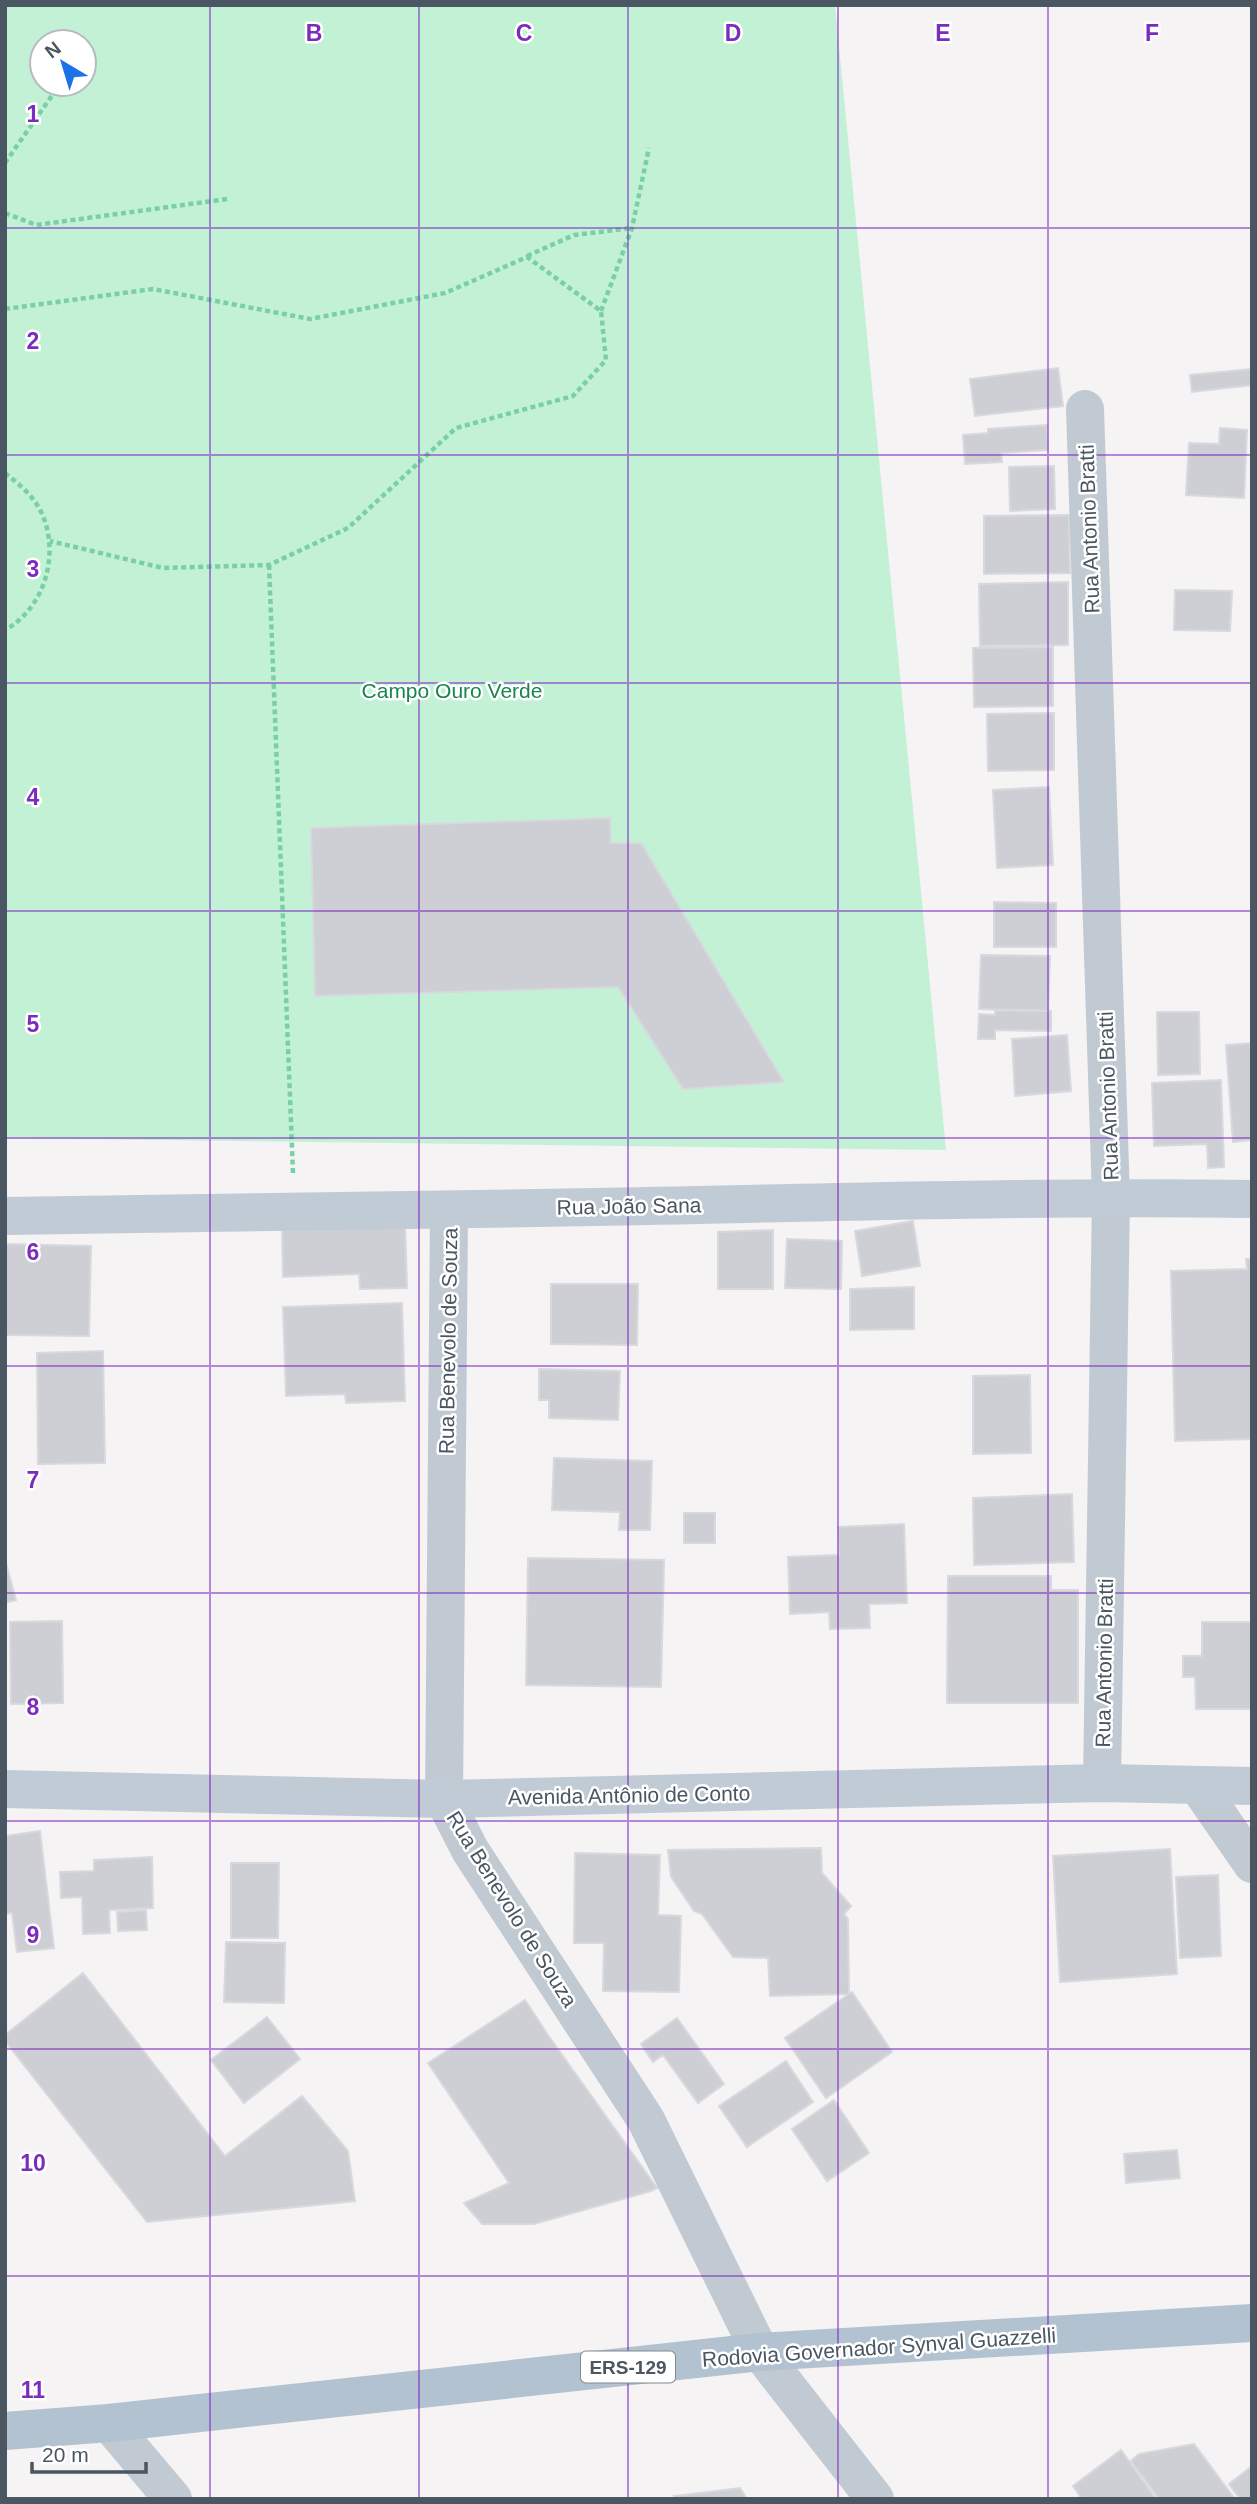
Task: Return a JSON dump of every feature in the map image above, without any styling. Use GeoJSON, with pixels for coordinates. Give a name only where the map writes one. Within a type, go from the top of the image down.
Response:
{"type":"FeatureCollection","features":[{"type":"Feature","properties":{"kind":"main road","name":"Rodovia Governador Synval Guazzelli"},"geometry":{"type":"LineString","coordinates":[[5,2431],[109,2423],[760,2352],[1252,2323]]}},
{"type":"Feature","properties":{"kind":"street","name":"Rua Antonio Bratti"},"geometry":{"type":"LineString","coordinates":[[1085,409],[1111,1197],[1102,1783]]}},
{"type":"Feature","properties":{"kind":"street","name":"Rua João Sana"},"geometry":{"type":"LineString","coordinates":[[5,1216],[1111,1197],[1252,1199]]}},
{"type":"Feature","properties":{"kind":"street","name":"Rua Benevolo de Souza"},"geometry":{"type":"LineString","coordinates":[[449,1210],[444,1799],[470,1850],[646,2120],[760,2352],[875,2499]]}},
{"type":"Feature","properties":{"kind":"street","name":"Avenida Antônio de Conto"},"geometry":{"type":"LineString","coordinates":[[5,1789],[444,1799],[1102,1783],[1252,1786]]}},
{"type":"Feature","properties":{"kind":"street"},"geometry":{"type":"LineString","coordinates":[[1198,1786],[1252,1864]]}},
{"type":"Feature","properties":{"kind":"street"},"geometry":{"type":"LineString","coordinates":[[109,2423],[173,2499]]}},
{"type":"Feature","properties":{"kind":"path"},"geometry":{"type":"LineString","coordinates":[[5,163],[50,98]]}},
{"type":"Feature","properties":{"kind":"path"},"geometry":{"type":"LineString","coordinates":[[50,541],[163,569],[269,565],[348,528],[456,428],[573,396],[606,360],[601,310],[632,228],[649,148]]}},
{"type":"Feature","properties":{"kind":"path"},"geometry":{"type":"LineString","coordinates":[[5,213],[36,225],[227,199]]}},
{"type":"Feature","properties":{"kind":"path"},"geometry":{"type":"LineString","coordinates":[[5,309],[153,289],[310,319],[444,293],[574,235],[632,228]]}},
{"type":"Feature","properties":{"kind":"path"},"geometry":{"type":"LineString","coordinates":[[527,257],[601,310]]}},
{"type":"Feature","properties":{"kind":"path"},"geometry":{"type":"LineString","coordinates":[[5,473],[26,489],[37,505],[50,541],[48,572],[36,601],[15,624],[5,629]]}},
{"type":"Feature","properties":{"kind":"path"},"geometry":{"type":"LineString","coordinates":[[269,565],[294,1210]]}},
{"type":"Feature","properties":{"kind":"green space","name":"Campo Ouro Verde"},"geometry":{"type":"Polygon","coordinates":[[[5,5],[835,5],[946,1150],[5,1138],[5,5]]]}},
{"type":"Feature","properties":{"kind":"building"},"geometry":{"type":"Polygon","coordinates":[[[1058,368],[1063,406],[975,416],[970,379],[1058,368]]]}},
{"type":"Feature","properties":{"kind":"building"},"geometry":{"type":"Polygon","coordinates":[[[1251,369],[1252,385],[1192,392],[1190,375],[1251,369]]]}},
{"type":"Feature","properties":{"kind":"building"},"geometry":{"type":"Polygon","coordinates":[[[1047,425],[1048,450],[1001,453],[1002,462],[965,464],[963,435],[988,433],[988,429],[1047,425]]]}},
{"type":"Feature","properties":{"kind":"building"},"geometry":{"type":"Polygon","coordinates":[[[1220,428],[1247,430],[1244,498],[1186,495],[1189,443],[1219,444],[1220,428]]]}},
{"type":"Feature","properties":{"kind":"building"},"geometry":{"type":"Polygon","coordinates":[[[1054,466],[1055,509],[1010,511],[1009,467],[1054,466]]]}},
{"type":"Feature","properties":{"kind":"building"},"geometry":{"type":"Polygon","coordinates":[[[1069,515],[1070,573],[984,574],[984,516],[1069,515]]]}},
{"type":"Feature","properties":{"kind":"building"},"geometry":{"type":"Polygon","coordinates":[[[1068,582],[1068,645],[980,646],[979,584],[1068,582]]]}},
{"type":"Feature","properties":{"kind":"building"},"geometry":{"type":"Polygon","coordinates":[[[1175,590],[1232,591],[1230,631],[1174,630],[1175,590]]]}},
{"type":"Feature","properties":{"kind":"building"},"geometry":{"type":"Polygon","coordinates":[[[1053,647],[1053,706],[974,707],[973,648],[1053,647]]]}},
{"type":"Feature","properties":{"kind":"building"},"geometry":{"type":"Polygon","coordinates":[[[1054,713],[1054,770],[988,771],[987,714],[1054,713]]]}},
{"type":"Feature","properties":{"kind":"building"},"geometry":{"type":"Polygon","coordinates":[[[1049,787],[1053,865],[997,868],[993,790],[1049,787]]]}},
{"type":"Feature","properties":{"kind":"building"},"geometry":{"type":"Polygon","coordinates":[[[610,818],[611,843],[641,843],[784,1082],[683,1089],[618,987],[315,996],[311,828],[610,818]]]}},
{"type":"Feature","properties":{"kind":"building"},"geometry":{"type":"Polygon","coordinates":[[[994,902],[1056,903],[1056,947],[994,947],[994,902]]]}},
{"type":"Feature","properties":{"kind":"building"},"geometry":{"type":"Polygon","coordinates":[[[981,955],[1050,956],[1048,1011],[979,1009],[981,955]]]}},
{"type":"Feature","properties":{"kind":"building"},"geometry":{"type":"Polygon","coordinates":[[[995,1010],[1051,1011],[1051,1031],[995,1030],[995,1039],[978,1039],[979,1014],[995,1015],[995,1010]]]}},
{"type":"Feature","properties":{"kind":"building"},"geometry":{"type":"Polygon","coordinates":[[[1157,1012],[1199,1012],[1200,1074],[1158,1075],[1157,1012]]]}},
{"type":"Feature","properties":{"kind":"building"},"geometry":{"type":"Polygon","coordinates":[[[1067,1035],[1071,1091],[1015,1096],[1012,1039],[1067,1035]]]}},
{"type":"Feature","properties":{"kind":"building"},"geometry":{"type":"Polygon","coordinates":[[[1252,1043],[1252,1140],[1233,1142],[1226,1045],[1252,1043]]]}},
{"type":"Feature","properties":{"kind":"building"},"geometry":{"type":"Polygon","coordinates":[[[1221,1080],[1224,1167],[1208,1168],[1207,1144],[1154,1146],[1152,1083],[1221,1080]]]}},
{"type":"Feature","properties":{"kind":"building"},"geometry":{"type":"Polygon","coordinates":[[[913,1221],[920,1266],[862,1276],[855,1231],[913,1221]]]}},
{"type":"Feature","properties":{"kind":"building"},"geometry":{"type":"Polygon","coordinates":[[[405,1223],[407,1288],[360,1289],[359,1274],[283,1277],[282,1227],[405,1223]]]}},
{"type":"Feature","properties":{"kind":"building"},"geometry":{"type":"Polygon","coordinates":[[[773,1230],[773,1289],[718,1289],[718,1232],[773,1230]]]}},
{"type":"Feature","properties":{"kind":"building"},"geometry":{"type":"Polygon","coordinates":[[[787,1239],[842,1241],[841,1289],[785,1288],[787,1239]]]}},
{"type":"Feature","properties":{"kind":"building"},"geometry":{"type":"Polygon","coordinates":[[[5,1244],[91,1246],[89,1336],[5,1335],[5,1244]]]}},
{"type":"Feature","properties":{"kind":"building"},"geometry":{"type":"Polygon","coordinates":[[[1246,1259],[1252,1259],[1252,1439],[1175,1441],[1171,1271],[1247,1269],[1246,1259]]]}},
{"type":"Feature","properties":{"kind":"building"},"geometry":{"type":"Polygon","coordinates":[[[551,1284],[638,1284],[637,1345],[551,1344],[551,1284]]]}},
{"type":"Feature","properties":{"kind":"building"},"geometry":{"type":"Polygon","coordinates":[[[914,1287],[914,1329],[850,1330],[850,1289],[914,1287]]]}},
{"type":"Feature","properties":{"kind":"building"},"geometry":{"type":"Polygon","coordinates":[[[402,1303],[405,1401],[346,1403],[345,1394],[286,1396],[283,1307],[402,1303]]]}},
{"type":"Feature","properties":{"kind":"building"},"geometry":{"type":"Polygon","coordinates":[[[103,1351],[105,1463],[38,1464],[37,1353],[103,1351]]]}},
{"type":"Feature","properties":{"kind":"building"},"geometry":{"type":"Polygon","coordinates":[[[539,1369],[620,1371],[618,1420],[549,1418],[549,1400],[539,1400],[539,1369]]]}},
{"type":"Feature","properties":{"kind":"building"},"geometry":{"type":"Polygon","coordinates":[[[1030,1375],[1031,1453],[973,1454],[973,1376],[1030,1375]]]}},
{"type":"Feature","properties":{"kind":"building"},"geometry":{"type":"Polygon","coordinates":[[[554,1458],[652,1461],[650,1530],[619,1530],[620,1512],[552,1510],[554,1458]]]}},
{"type":"Feature","properties":{"kind":"building"},"geometry":{"type":"Polygon","coordinates":[[[1072,1494],[1074,1562],[974,1565],[973,1498],[1072,1494]]]}},
{"type":"Feature","properties":{"kind":"building"},"geometry":{"type":"Polygon","coordinates":[[[684,1513],[715,1513],[715,1543],[684,1543],[684,1513]]]}},
{"type":"Feature","properties":{"kind":"building"},"geometry":{"type":"Polygon","coordinates":[[[904,1524],[907,1603],[869,1604],[870,1628],[830,1629],[829,1612],[790,1614],[788,1557],[839,1555],[838,1527],[904,1524]]]}},
{"type":"Feature","properties":{"kind":"building"},"geometry":{"type":"Polygon","coordinates":[[[528,1558],[664,1560],[661,1687],[526,1685],[528,1558]]]}},
{"type":"Feature","properties":{"kind":"building"},"geometry":{"type":"Polygon","coordinates":[[[5,1560],[16,1600],[5,1603],[5,1560]]]}},
{"type":"Feature","properties":{"kind":"building"},"geometry":{"type":"Polygon","coordinates":[[[948,1576],[1051,1576],[1051,1590],[1078,1590],[1078,1703],[947,1703],[948,1576]]]}},
{"type":"Feature","properties":{"kind":"building"},"geometry":{"type":"Polygon","coordinates":[[[62,1621],[63,1703],[11,1704],[10,1622],[62,1621]]]}},
{"type":"Feature","properties":{"kind":"building"},"geometry":{"type":"Polygon","coordinates":[[[1202,1622],[1252,1622],[1252,1709],[1196,1709],[1195,1677],[1183,1677],[1183,1656],[1202,1656],[1202,1622]]]}},
{"type":"Feature","properties":{"kind":"building"},"geometry":{"type":"Polygon","coordinates":[[[40,1831],[54,1948],[17,1952],[12,1913],[5,1914],[5,1836],[40,1831]]]}},
{"type":"Feature","properties":{"kind":"building"},"geometry":{"type":"Polygon","coordinates":[[[821,1848],[822,1873],[851,1906],[844,1914],[848,1919],[849,1994],[770,1996],[768,1958],[733,1957],[702,1914],[694,1911],[671,1877],[668,1850],[821,1848]]]}},
{"type":"Feature","properties":{"kind":"building"},"geometry":{"type":"Polygon","coordinates":[[[1170,1849],[1177,1974],[1060,1982],[1053,1856],[1170,1849]]]}},
{"type":"Feature","properties":{"kind":"building"},"geometry":{"type":"Polygon","coordinates":[[[575,1853],[660,1855],[658,1915],[681,1916],[679,1992],[603,1991],[604,1943],[574,1943],[575,1853]]]}},
{"type":"Feature","properties":{"kind":"building"},"geometry":{"type":"Polygon","coordinates":[[[152,1857],[153,1908],[109,1910],[110,1933],[83,1934],[82,1897],[61,1898],[60,1872],[94,1871],[94,1860],[152,1857]]]}},
{"type":"Feature","properties":{"kind":"building"},"geometry":{"type":"Polygon","coordinates":[[[231,1863],[279,1863],[278,1938],[231,1938],[231,1863]]]}},
{"type":"Feature","properties":{"kind":"building"},"geometry":{"type":"Polygon","coordinates":[[[1218,1875],[1221,1956],[1180,1958],[1176,1877],[1218,1875]]]}},
{"type":"Feature","properties":{"kind":"building"},"geometry":{"type":"Polygon","coordinates":[[[146,1910],[147,1930],[118,1931],[117,1912],[146,1910]]]}},
{"type":"Feature","properties":{"kind":"building"},"geometry":{"type":"Polygon","coordinates":[[[226,1942],[285,1943],[284,2003],[224,2002],[226,1942]]]}},
{"type":"Feature","properties":{"kind":"building"},"geometry":{"type":"Polygon","coordinates":[[[83,1973],[225,2156],[302,2096],[348,2151],[355,2201],[147,2222],[5,2041],[5,2035],[83,1973]]]}},
{"type":"Feature","properties":{"kind":"building"},"geometry":{"type":"Polygon","coordinates":[[[852,1992],[892,2052],[826,2098],[785,2038],[852,1992]]]}},
{"type":"Feature","properties":{"kind":"building"},"geometry":{"type":"Polygon","coordinates":[[[525,2000],[657,2188],[534,2224],[482,2224],[464,2203],[509,2183],[428,2063],[525,2000]]]}},
{"type":"Feature","properties":{"kind":"building"},"geometry":{"type":"Polygon","coordinates":[[[267,2017],[300,2059],[244,2103],[211,2060],[267,2017]]]}},
{"type":"Feature","properties":{"kind":"building"},"geometry":{"type":"Polygon","coordinates":[[[677,2018],[724,2084],[698,2103],[663,2055],[653,2062],[641,2044],[677,2018]]]}},
{"type":"Feature","properties":{"kind":"building"},"geometry":{"type":"Polygon","coordinates":[[[786,2061],[813,2102],[747,2147],[719,2106],[786,2061]]]}},
{"type":"Feature","properties":{"kind":"building"},"geometry":{"type":"Polygon","coordinates":[[[834,2100],[869,2153],[827,2181],[792,2129],[834,2100]]]}},
{"type":"Feature","properties":{"kind":"building"},"geometry":{"type":"Polygon","coordinates":[[[1177,2150],[1180,2178],[1126,2183],[1124,2154],[1177,2150]]]}},
{"type":"Feature","properties":{"kind":"building"},"geometry":{"type":"Polygon","coordinates":[[[1194,2444],[1235,2499],[1159,2499],[1131,2461],[1139,2454],[1194,2444]]]}},
{"type":"Feature","properties":{"kind":"building"},"geometry":{"type":"Polygon","coordinates":[[[1121,2450],[1156,2499],[1082,2499],[1073,2486],[1121,2450]]]}},
{"type":"Feature","properties":{"kind":"building"},"geometry":{"type":"Polygon","coordinates":[[[1252,2466],[1252,2499],[1240,2499],[1229,2484],[1252,2466]]]}},
{"type":"Feature","properties":{"kind":"building"},"geometry":{"type":"Polygon","coordinates":[[[740,2488],[747,2499],[676,2499],[674,2496],[740,2488]]]}}]}
